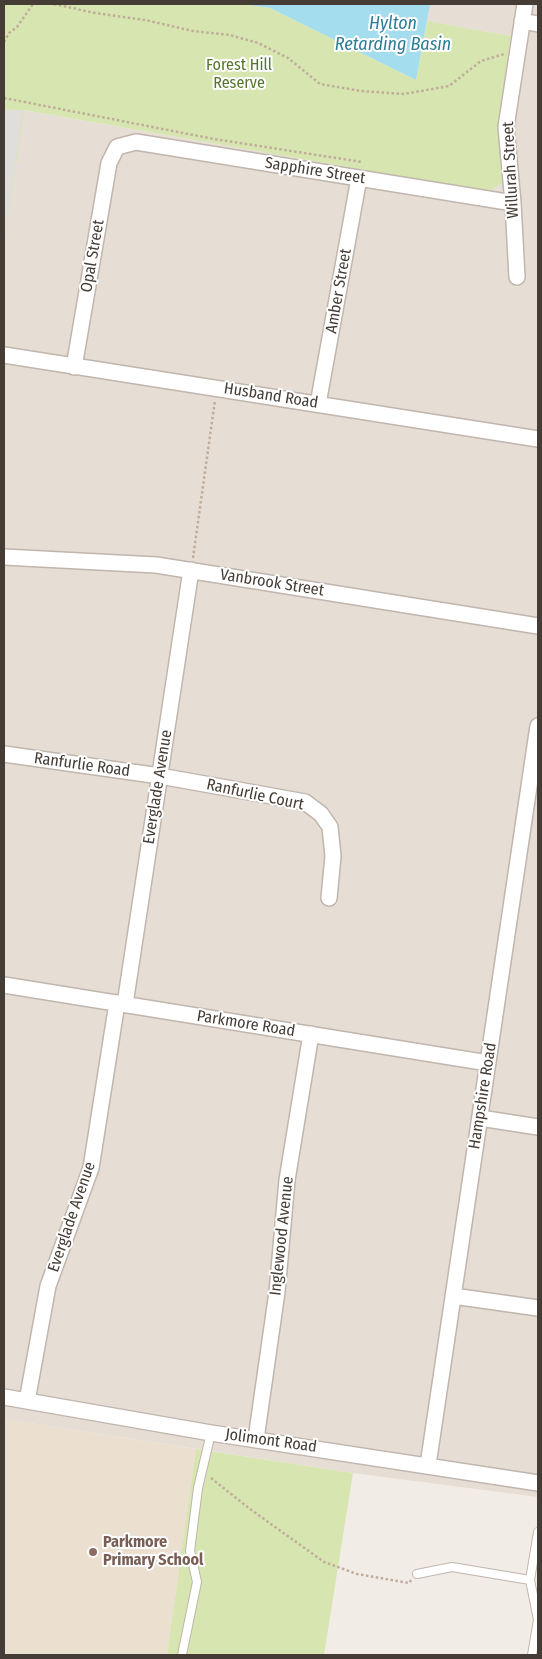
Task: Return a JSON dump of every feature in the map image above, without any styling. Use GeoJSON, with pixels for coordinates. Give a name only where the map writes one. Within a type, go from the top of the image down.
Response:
{"type":"FeatureCollection","features":[{"type":"Feature","properties":{"kind":"street","name":"Willurah Street"},"geometry":{"type":"LineString","coordinates":[[517,277],[506,128],[525,4]]}},
{"type":"Feature","properties":{"kind":"street"},"geometry":{"type":"LineString","coordinates":[[522,21],[538,24]]}},
{"type":"Feature","properties":{"kind":"street","name":"Sapphire Street"},"geometry":{"type":"LineString","coordinates":[[117,147],[136,142],[512,203]]}},
{"type":"Feature","properties":{"kind":"street","name":"Opal Street"},"geometry":{"type":"LineString","coordinates":[[74,367],[109,163],[117,147]]}},
{"type":"Feature","properties":{"kind":"street","name":"Amber Street"},"geometry":{"type":"LineString","coordinates":[[318,404],[359,178]]}},
{"type":"Feature","properties":{"kind":"street","name":"Husband Road"},"geometry":{"type":"LineString","coordinates":[[4,355],[538,439]]}},
{"type":"Feature","properties":{"kind":"street","name":"Vanbrook Street"},"geometry":{"type":"LineString","coordinates":[[4,557],[156,565],[538,626]]}},
{"type":"Feature","properties":{"kind":"street","name":"Everglade Avenue"},"geometry":{"type":"LineString","coordinates":[[27,1400],[48,1286],[91,1168],[160,776],[191,570]]}},
{"type":"Feature","properties":{"kind":"street","name":"Hampshire Road"},"geometry":{"type":"LineString","coordinates":[[428,1466],[538,726]]}},
{"type":"Feature","properties":{"kind":"street","name":"Ranfurlie Road"},"geometry":{"type":"LineString","coordinates":[[4,754],[160,776]]}},
{"type":"Feature","properties":{"kind":"street","name":"Ranfurlie Court"},"geometry":{"type":"LineString","coordinates":[[160,776],[304,802],[321,814],[330,827],[333,856],[329,898]]}},
{"type":"Feature","properties":{"kind":"street","name":"Parkmore Road"},"geometry":{"type":"LineString","coordinates":[[4,985],[488,1063]]}},
{"type":"Feature","properties":{"kind":"street","name":"Inglewood Avenue"},"geometry":{"type":"LineString","coordinates":[[256,1439],[277,1292],[287,1180],[311,1034]]}},
{"type":"Feature","properties":{"kind":"street"},"geometry":{"type":"LineString","coordinates":[[480,1118],[538,1127]]}},
{"type":"Feature","properties":{"kind":"street"},"geometry":{"type":"LineString","coordinates":[[454,1296],[538,1308]]}},
{"type":"Feature","properties":{"kind":"street","name":"Jolimont Road"},"geometry":{"type":"LineString","coordinates":[[4,1397],[211,1432],[538,1483]]}},
{"type":"Feature","properties":{"kind":"lane"},"geometry":{"type":"LineString","coordinates":[[182,1655],[197,1582],[190,1551],[202,1471],[211,1432]]}},
{"type":"Feature","properties":{"kind":"lane"},"geometry":{"type":"LineString","coordinates":[[532,1655],[538,1621],[530,1580],[538,1532]]}},
{"type":"Feature","properties":{"kind":"lane"},"geometry":{"type":"LineString","coordinates":[[417,1574],[452,1567],[530,1580]]}},
{"type":"Feature","properties":{"kind":"path"},"geometry":{"type":"LineString","coordinates":[[4,42],[33,4]]}},
{"type":"Feature","properties":{"kind":"path"},"geometry":{"type":"LineString","coordinates":[[54,4],[95,14],[145,20],[193,31],[230,35],[258,43],[288,58],[320,84],[362,92],[404,94],[449,86],[481,62],[518,49]]}},
{"type":"Feature","properties":{"kind":"path"},"geometry":{"type":"LineString","coordinates":[[4,98],[214,139],[362,162]]}},
{"type":"Feature","properties":{"kind":"path"},"geometry":{"type":"LineString","coordinates":[[191,570],[217,388]]}},
{"type":"Feature","properties":{"kind":"path"},"geometry":{"type":"LineString","coordinates":[[202,1471],[250,1509],[324,1562],[356,1574],[409,1583],[417,1574]]}},
{"type":"Feature","properties":{"kind":"shaded area"},"geometry":{"type":"Polygon","coordinates":[[[430,4],[538,4],[538,1497],[353,1473],[4,1419],[4,247],[23,110],[489,192],[502,183],[498,124],[511,36],[427,21],[430,4]]]}},
{"type":"Feature","properties":{"kind":"shaded area"},"geometry":{"type":"Polygon","coordinates":[[[4,110],[23,110],[4,247],[4,110]]]}},
{"type":"Feature","properties":{"kind":"shaded area","name":"Parkmore Primary School"},"geometry":{"type":"Polygon","coordinates":[[[4,1419],[196,1449],[167,1655],[4,1655],[4,1419]]]}},
{"type":"Feature","properties":{"kind":"green space","name":"Forest Hill Reserve"},"geometry":{"type":"Polygon","coordinates":[[[4,4],[242,4],[270,8],[416,80],[427,21],[511,36],[498,124],[502,183],[489,192],[24,110],[4,247],[4,4]]]}},
{"type":"Feature","properties":{"kind":"green space"},"geometry":{"type":"Polygon","coordinates":[[[196,1449],[353,1473],[324,1655],[167,1655],[196,1449]]]}},
{"type":"Feature","properties":{"kind":"water","name":"Hylton Retarding Basin"},"geometry":{"type":"Polygon","coordinates":[[[242,4],[430,4],[416,80],[270,8],[242,4]]]}},
{"type":"Feature","properties":{"kind":"place","name":"Parkmore Primary School"},"geometry":{"type":"Point","coordinates":[93,1552]}}]}
